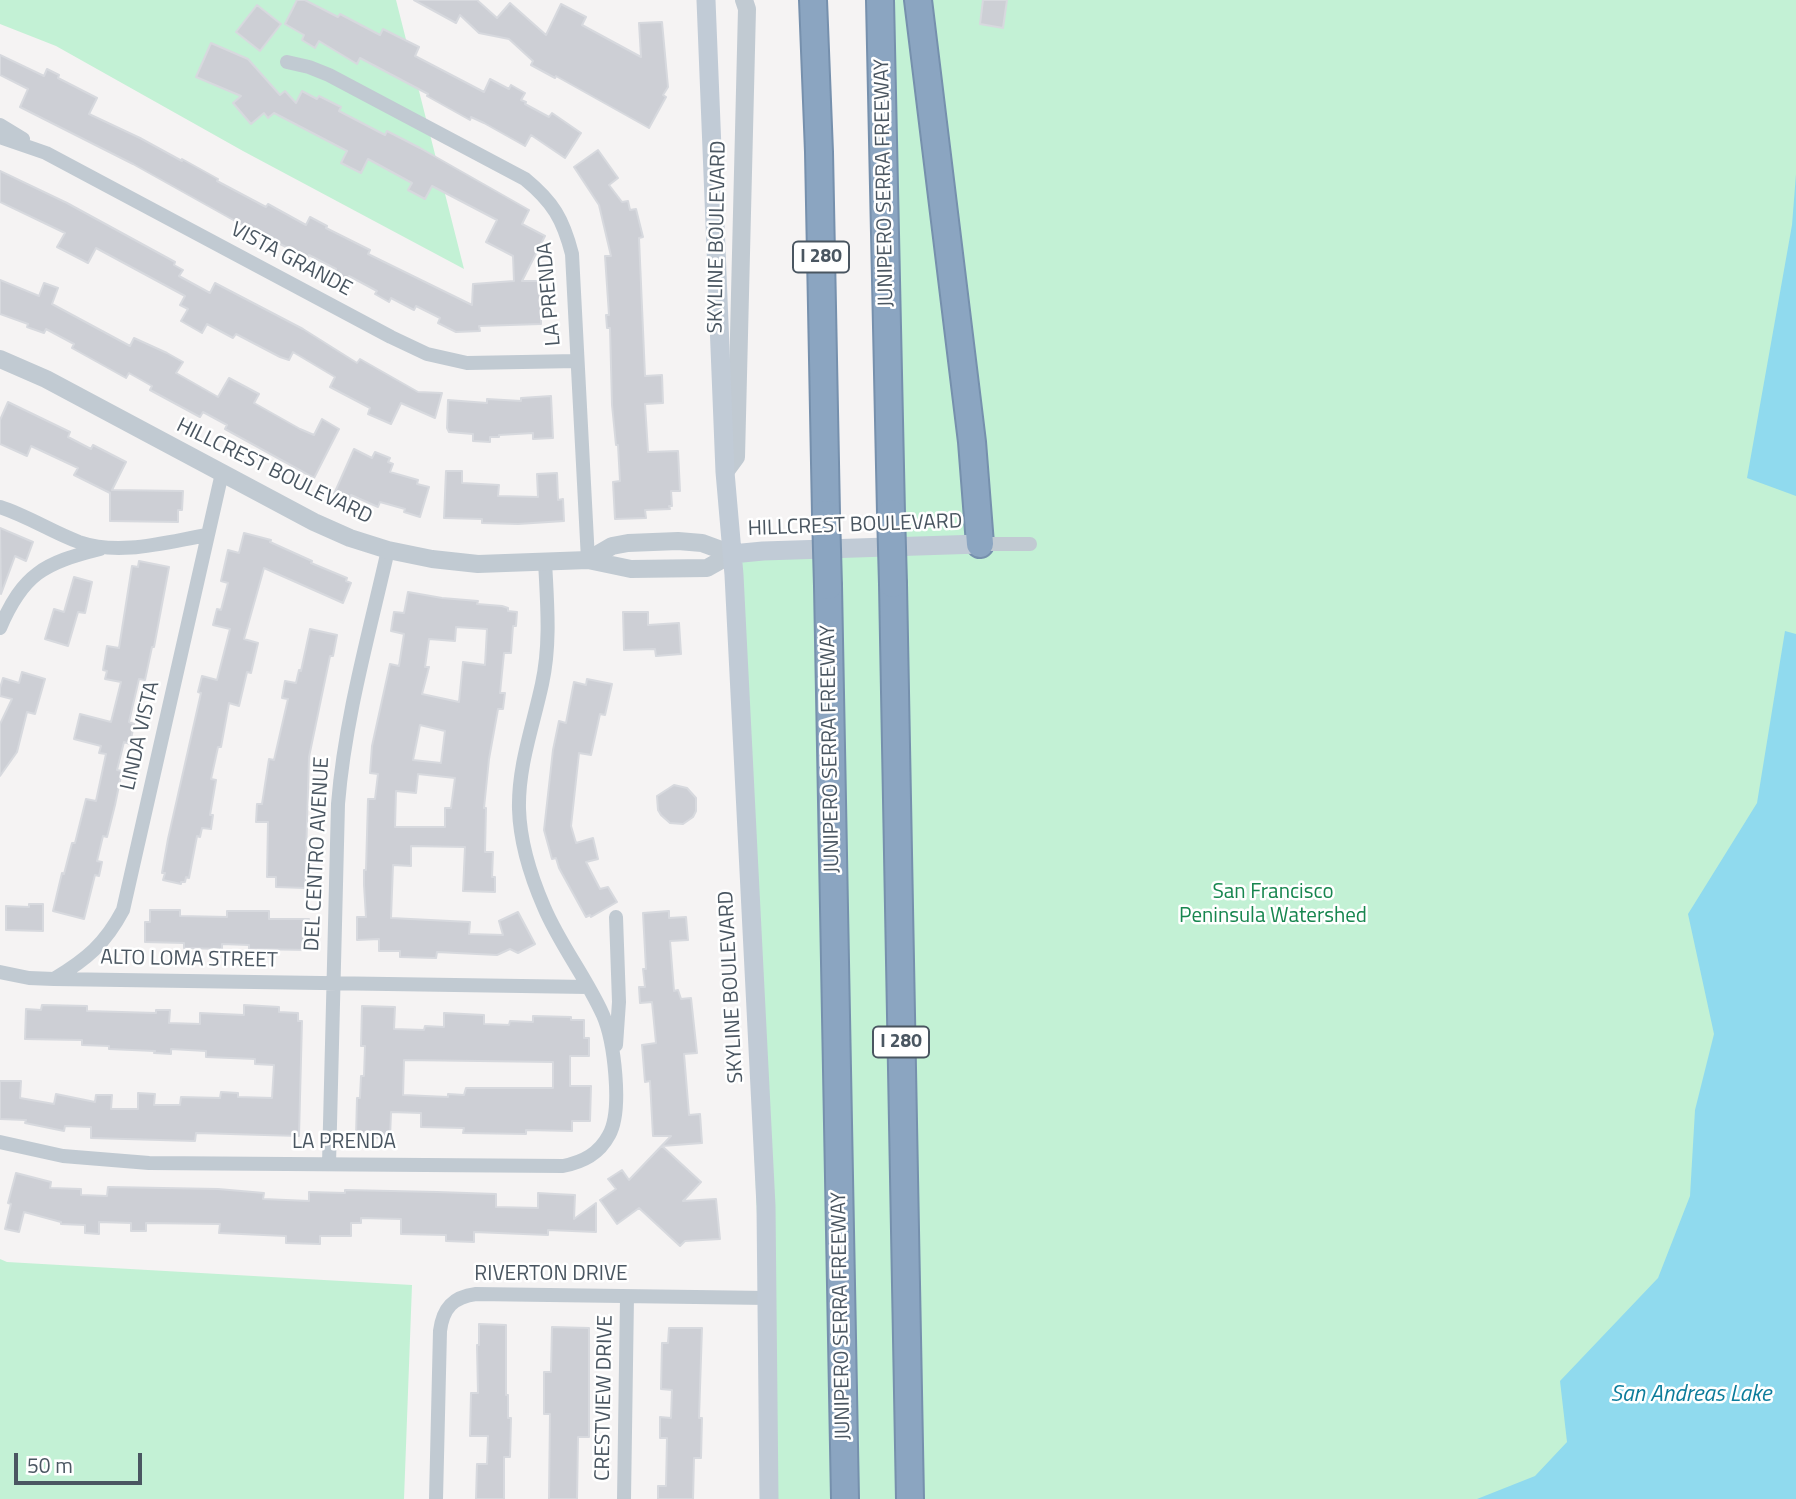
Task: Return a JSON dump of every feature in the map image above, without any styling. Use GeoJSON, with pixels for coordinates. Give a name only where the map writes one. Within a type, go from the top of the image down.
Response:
{"type":"FeatureCollection","features":[{"type":"Feature","properties":{"kind":"highway","name":"JUNIPERO SERRA FREEWAY"},"geometry":{"type":"LineString","coordinates":[[813,0],[820,152],[845,1499]]}},
{"type":"Feature","properties":{"kind":"highway","name":"JUNIPERO SERRA FREEWAY"},"geometry":{"type":"LineString","coordinates":[[880,0],[910,1499]]}},
{"type":"Feature","properties":{"kind":"highway"},"geometry":{"type":"LineString","coordinates":[[918,0],[972,442],[980,544]]}},
{"type":"Feature","properties":{"kind":"main road","name":"SKYLINE BOULEVARD"},"geometry":{"type":"LineString","coordinates":[[706,0],[725,472],[732,554],[762,1117],[768,1298],[769,1499]]}},
{"type":"Feature","properties":{"kind":"main road","name":"HILLCREST BOULEVARD"},"geometry":{"type":"LineString","coordinates":[[732,554],[980,544]]}},
{"type":"Feature","properties":{"kind":"street","name":"SKYLINE BOULEVARD"},"geometry":{"type":"LineString","coordinates":[[725,472],[736,457],[747,9],[744,0]]}},
{"type":"Feature","properties":{"kind":"street","name":"LA PRENDA"},"geometry":{"type":"LineString","coordinates":[[287,62],[329,75],[525,179],[543,194],[557,211],[572,254],[587,559]]}},
{"type":"Feature","properties":{"kind":"street"},"geometry":{"type":"LineString","coordinates":[[0,125],[46,153]]}},
{"type":"Feature","properties":{"kind":"street","name":"VISTA GRANDE"},"geometry":{"type":"LineString","coordinates":[[0,137],[46,153],[427,354],[467,363],[577,361]]}},
{"type":"Feature","properties":{"kind":"street","name":"HILLCREST BOULEVARD"},"geometry":{"type":"LineString","coordinates":[[0,359],[46,379],[314,522],[388,551],[478,564],[587,559],[631,569],[707,568],[732,554]]}},
{"type":"Feature","properties":{"kind":"street","name":"LINDA VISTA"},"geometry":{"type":"LineString","coordinates":[[54,979],[81,963],[98,948],[123,910],[222,473]]}},
{"type":"Feature","properties":{"kind":"street"},"geometry":{"type":"LineString","coordinates":[[0,507],[80,542],[103,548]]}},
{"type":"Feature","properties":{"kind":"street"},"geometry":{"type":"LineString","coordinates":[[0,628],[21,587],[37,572],[77,554],[103,548],[155,544],[208,535]]}},
{"type":"Feature","properties":{"kind":"street","name":"HILLCREST BOULEVARD"},"geometry":{"type":"LineString","coordinates":[[587,559],[612,546],[653,541],[702,543],[732,554]]}},
{"type":"Feature","properties":{"kind":"street"},"geometry":{"type":"LineString","coordinates":[[980,544],[1030,544]]}},
{"type":"Feature","properties":{"kind":"street","name":"DEL CENTRO AVENUE"},"geometry":{"type":"LineString","coordinates":[[329,1164],[341,768],[346,733],[388,551]]}},
{"type":"Feature","properties":{"kind":"street","name":"LA PRENDA"},"geometry":{"type":"LineString","coordinates":[[545,561],[547,650],[521,775],[519,810],[532,878],[545,910],[603,1015],[610,1035],[614,1068]]}},
{"type":"Feature","properties":{"kind":"street","name":"LA PRENDA"},"geometry":{"type":"LineString","coordinates":[[0,1142],[63,1156],[149,1163],[563,1166],[581,1163],[598,1150],[610,1134],[615,1114],[614,1068],[619,1002],[616,917]]}},
{"type":"Feature","properties":{"kind":"street","name":"ALTO LOMA STREET"},"geometry":{"type":"LineString","coordinates":[[0,972],[54,979],[588,987]]}},
{"type":"Feature","properties":{"kind":"street","name":"RIVERTON DRIVE"},"geometry":{"type":"LineString","coordinates":[[436,1499],[440,1331],[442,1317],[449,1304],[462,1296],[768,1298]]}},
{"type":"Feature","properties":{"kind":"street","name":"CRESTVIEW DRIVE"},"geometry":{"type":"LineString","coordinates":[[624,1499],[627,1297]]}},
{"type":"Feature","properties":{"kind":"green space"},"geometry":{"type":"Polygon","coordinates":[[[0,0],[396,0],[464,269],[243,151],[56,46],[0,24],[0,0]]]}},
{"type":"Feature","properties":{"kind":"green space","name":"San Francisco Peninsula Watershed"},"geometry":{"type":"Polygon","coordinates":[[[880,0],[1796,0],[1796,1499],[769,1499],[729,550],[891,547],[880,0]]]}},
{"type":"Feature","properties":{"kind":"green space"},"geometry":{"type":"Polygon","coordinates":[[[0,1259],[7,1262],[412,1285],[404,1499],[0,1499],[0,1259]]]}},
{"type":"Feature","properties":{"kind":"water"},"geometry":{"type":"Polygon","coordinates":[[[1796,174],[1796,496],[1747,478],[1792,225],[1796,174]]]}},
{"type":"Feature","properties":{"kind":"water","name":"San Andreas Lake"},"geometry":{"type":"Polygon","coordinates":[[[1785,631],[1796,634],[1796,1499],[1477,1499],[1535,1476],[1567,1442],[1560,1381],[1658,1278],[1690,1196],[1695,1110],[1714,1034],[1688,914],[1757,803],[1785,631]]]}},
{"type":"Feature","properties":{"kind":"building"},"geometry":{"type":"Polygon","coordinates":[[[297,0],[305,0],[338,17],[340,14],[380,35],[383,29],[419,47],[415,56],[484,92],[490,79],[509,89],[511,85],[525,93],[521,100],[526,102],[525,104],[549,117],[552,113],[581,133],[565,158],[531,135],[525,146],[484,123],[471,117],[470,120],[360,58],[357,64],[319,41],[315,48],[302,40],[304,35],[285,24],[297,0]]]}},
{"type":"Feature","properties":{"kind":"building"},"geometry":{"type":"Polygon","coordinates":[[[414,0],[477,0],[497,18],[510,3],[546,35],[561,4],[586,17],[582,25],[641,57],[639,23],[662,22],[668,87],[663,95],[666,97],[649,128],[531,65],[533,61],[509,39],[479,33],[460,15],[456,23],[414,0]]]}},
{"type":"Feature","properties":{"kind":"building"},"geometry":{"type":"Polygon","coordinates":[[[983,0],[1007,0],[1003,28],[980,24],[983,0]]]}},
{"type":"Feature","properties":{"kind":"building"},"geometry":{"type":"Polygon","coordinates":[[[257,5],[281,24],[260,51],[236,32],[257,5]]]}},
{"type":"Feature","properties":{"kind":"building"},"geometry":{"type":"Polygon","coordinates":[[[211,43],[248,59],[280,95],[285,91],[296,103],[302,91],[317,99],[319,96],[341,107],[339,111],[385,135],[387,131],[420,148],[529,210],[522,224],[545,236],[522,281],[539,281],[540,298],[546,298],[547,317],[541,317],[541,324],[479,326],[480,331],[456,332],[438,323],[440,318],[416,306],[414,310],[391,298],[389,302],[375,294],[377,291],[349,276],[347,280],[334,273],[336,269],[244,226],[133,164],[20,107],[28,89],[0,75],[0,55],[44,76],[47,69],[59,75],[58,78],[97,98],[89,114],[182,159],[266,207],[268,204],[306,225],[310,217],[370,250],[368,254],[472,305],[473,284],[514,281],[513,256],[486,242],[497,220],[432,186],[425,199],[408,190],[412,183],[368,159],[361,173],[341,163],[347,151],[274,113],[268,118],[264,113],[251,124],[233,103],[241,96],[196,77],[211,43]]]}},
{"type":"Feature","properties":{"kind":"building"},"geometry":{"type":"Polygon","coordinates":[[[598,150],[618,178],[609,185],[622,202],[628,201],[630,210],[636,209],[643,237],[639,238],[645,376],[662,375],[663,403],[645,404],[648,452],[678,451],[680,491],[671,491],[670,509],[645,510],[646,518],[615,519],[613,482],[620,481],[612,405],[610,328],[607,328],[606,315],[609,315],[605,256],[611,256],[599,205],[574,167],[598,150]]]}},
{"type":"Feature","properties":{"kind":"building"},"geometry":{"type":"Polygon","coordinates":[[[0,171],[67,203],[175,262],[174,265],[183,270],[179,276],[210,293],[215,283],[303,329],[357,363],[360,359],[418,392],[442,393],[435,418],[401,403],[391,424],[368,414],[370,408],[330,387],[335,377],[293,352],[289,360],[236,334],[233,338],[207,324],[202,333],[181,321],[188,309],[180,305],[185,296],[96,248],[88,263],[57,247],[65,233],[0,202],[0,171]]]}},
{"type":"Feature","properties":{"kind":"building"},"geometry":{"type":"Polygon","coordinates":[[[0,280],[39,296],[44,283],[58,288],[52,304],[130,346],[134,338],[167,353],[183,362],[176,373],[218,397],[229,378],[259,394],[254,403],[300,429],[314,435],[322,419],[339,429],[314,478],[225,429],[227,425],[203,412],[200,417],[150,390],[152,386],[129,373],[126,378],[72,348],[74,344],[46,329],[44,333],[0,314],[0,280]]]}},
{"type":"Feature","properties":{"kind":"building"},"geometry":{"type":"Polygon","coordinates":[[[551,396],[553,438],[533,439],[533,433],[499,435],[490,437],[490,442],[473,441],[473,434],[449,432],[447,428],[448,400],[487,403],[487,399],[521,401],[521,398],[551,396]]]}},
{"type":"Feature","properties":{"kind":"building"},"geometry":{"type":"Polygon","coordinates":[[[8,402],[70,432],[68,437],[91,449],[93,445],[126,462],[112,490],[183,491],[178,522],[110,521],[110,493],[74,475],[78,468],[31,446],[27,456],[0,444],[0,420],[8,402]]]}},
{"type":"Feature","properties":{"kind":"building"},"geometry":{"type":"Polygon","coordinates":[[[354,449],[372,458],[375,452],[390,458],[388,462],[393,464],[390,472],[418,480],[417,484],[429,487],[420,517],[404,512],[405,509],[380,502],[378,507],[351,495],[349,501],[334,494],[354,449]]]}},
{"type":"Feature","properties":{"kind":"building"},"geometry":{"type":"Polygon","coordinates":[[[446,471],[462,471],[462,483],[499,485],[498,496],[538,497],[537,474],[557,473],[558,500],[563,499],[564,521],[518,524],[444,518],[446,471]]]}},
{"type":"Feature","properties":{"kind":"building"},"geometry":{"type":"Polygon","coordinates":[[[0,528],[33,542],[26,561],[15,556],[1,594],[0,528]]]}},
{"type":"Feature","properties":{"kind":"building"},"geometry":{"type":"Polygon","coordinates":[[[244,533],[271,540],[270,542],[312,561],[311,563],[347,578],[346,581],[351,583],[343,603],[264,568],[244,639],[258,643],[251,673],[247,672],[239,706],[229,703],[221,747],[218,747],[211,779],[216,780],[210,815],[213,815],[211,829],[202,828],[200,837],[197,836],[189,878],[186,877],[181,884],[163,880],[168,839],[201,693],[198,692],[202,676],[217,680],[230,629],[213,625],[217,609],[221,610],[228,583],[221,581],[228,550],[239,553],[244,533]]]}},
{"type":"Feature","properties":{"kind":"building"},"geometry":{"type":"Polygon","coordinates":[[[139,561],[169,567],[154,647],[145,680],[139,679],[129,722],[134,724],[130,744],[124,742],[117,770],[122,771],[107,837],[103,836],[97,861],[102,862],[99,876],[95,875],[84,919],[53,911],[62,873],[64,874],[72,843],[75,843],[86,799],[96,801],[106,754],[99,753],[101,746],[74,739],[80,714],[111,722],[121,682],[105,679],[107,671],[103,670],[107,646],[119,648],[132,566],[138,567],[139,561]]]}},
{"type":"Feature","properties":{"kind":"building"},"geometry":{"type":"Polygon","coordinates":[[[74,577],[92,582],[85,613],[78,612],[68,646],[45,639],[54,609],[64,612],[74,577]]]}},
{"type":"Feature","properties":{"kind":"building"},"geometry":{"type":"Polygon","coordinates":[[[408,592],[478,601],[477,604],[502,606],[508,608],[508,611],[517,612],[511,653],[504,653],[500,693],[505,693],[503,709],[498,709],[484,808],[485,852],[493,852],[492,877],[495,877],[495,892],[463,891],[465,847],[411,846],[411,866],[393,865],[391,918],[470,922],[469,934],[503,935],[499,921],[518,912],[535,944],[518,953],[510,949],[497,955],[437,952],[436,958],[400,957],[400,951],[379,951],[379,939],[357,940],[357,917],[366,917],[364,870],[368,799],[375,799],[378,774],[370,773],[372,746],[390,664],[399,666],[404,634],[391,631],[394,612],[404,613],[408,592]],[[456,627],[455,641],[429,639],[425,667],[429,667],[422,694],[459,702],[463,662],[485,665],[487,629],[456,627]],[[420,725],[413,760],[441,763],[445,731],[420,725]],[[418,774],[416,793],[396,791],[395,827],[445,827],[445,808],[451,808],[455,778],[418,774]]]}},
{"type":"Feature","properties":{"kind":"building"},"geometry":{"type":"Polygon","coordinates":[[[623,612],[648,612],[648,625],[679,623],[681,654],[656,656],[655,649],[624,650],[623,612]]]}},
{"type":"Feature","properties":{"kind":"building"},"geometry":{"type":"Polygon","coordinates":[[[310,629],[337,635],[333,656],[330,656],[309,757],[305,888],[276,887],[276,877],[267,877],[268,822],[256,822],[257,804],[262,804],[269,759],[274,760],[288,699],[282,698],[285,681],[296,683],[310,629]]]}},
{"type":"Feature","properties":{"kind":"building"},"geometry":{"type":"Polygon","coordinates":[[[22,672],[45,679],[35,714],[27,712],[17,752],[0,776],[0,724],[12,699],[0,696],[0,688],[3,678],[19,683],[22,672]]]}},
{"type":"Feature","properties":{"kind":"building"},"geometry":{"type":"Polygon","coordinates":[[[587,679],[612,684],[605,715],[600,714],[591,755],[579,753],[571,826],[576,843],[593,838],[598,859],[586,862],[600,889],[608,887],[617,902],[591,917],[586,917],[556,858],[552,859],[544,830],[559,721],[566,723],[574,682],[586,685],[587,679]]]}},
{"type":"Feature","properties":{"kind":"building"},"geometry":{"type":"Polygon","coordinates":[[[674,785],[687,788],[696,798],[693,817],[683,824],[670,823],[658,810],[657,796],[674,785]]]}},
{"type":"Feature","properties":{"kind":"building"},"geometry":{"type":"Polygon","coordinates":[[[29,904],[43,904],[43,931],[6,930],[6,906],[29,907],[29,904]]]}},
{"type":"Feature","properties":{"kind":"building"},"geometry":{"type":"Polygon","coordinates":[[[150,910],[180,910],[180,916],[227,917],[227,911],[269,911],[269,919],[309,919],[309,950],[249,949],[249,945],[222,944],[222,949],[184,948],[184,943],[145,942],[145,922],[150,922],[150,910]]]}},
{"type":"Feature","properties":{"kind":"building"},"geometry":{"type":"Polygon","coordinates":[[[669,911],[669,918],[686,917],[688,940],[670,941],[674,991],[678,990],[681,999],[691,998],[697,1053],[684,1054],[689,1115],[700,1114],[702,1143],[662,1146],[701,1182],[683,1201],[716,1199],[720,1239],[685,1241],[680,1246],[639,1208],[617,1224],[600,1200],[616,1189],[608,1179],[622,1170],[629,1180],[671,1136],[653,1136],[650,1081],[645,1082],[642,1045],[656,1043],[652,1002],[640,1003],[639,987],[645,987],[643,969],[646,969],[643,913],[669,911]]]}},
{"type":"Feature","properties":{"kind":"building"},"geometry":{"type":"Polygon","coordinates":[[[42,1005],[87,1006],[87,1011],[156,1013],[156,1010],[170,1010],[169,1023],[200,1024],[200,1013],[244,1015],[244,1005],[279,1007],[279,1012],[298,1013],[298,1021],[302,1021],[299,1136],[196,1133],[195,1141],[91,1138],[91,1127],[65,1126],[64,1131],[25,1123],[26,1120],[0,1119],[0,1081],[21,1081],[20,1098],[54,1104],[56,1094],[95,1102],[96,1095],[112,1095],[111,1109],[138,1109],[138,1093],[155,1094],[154,1105],[180,1105],[181,1097],[220,1098],[221,1092],[238,1093],[238,1097],[272,1098],[274,1065],[255,1064],[255,1059],[206,1057],[206,1051],[171,1049],[171,1054],[109,1049],[109,1046],[82,1045],[82,1040],[25,1039],[26,1009],[41,1010],[42,1005]]]}},
{"type":"Feature","properties":{"kind":"building"},"geometry":{"type":"Polygon","coordinates":[[[362,1006],[395,1007],[394,1029],[424,1030],[425,1026],[444,1027],[444,1013],[484,1015],[484,1024],[533,1022],[533,1016],[584,1020],[584,1038],[589,1038],[589,1056],[570,1056],[570,1086],[591,1086],[590,1121],[572,1121],[572,1131],[526,1130],[526,1134],[463,1133],[464,1128],[421,1127],[421,1113],[391,1112],[390,1138],[356,1137],[357,1098],[360,1098],[361,1076],[364,1076],[365,1046],[361,1046],[362,1006]],[[404,1060],[403,1095],[448,1097],[448,1094],[464,1095],[466,1088],[553,1088],[553,1062],[404,1060]]]}},
{"type":"Feature","properties":{"kind":"building"},"geometry":{"type":"Polygon","coordinates":[[[16,1173],[51,1182],[50,1188],[81,1189],[81,1195],[107,1196],[108,1187],[218,1189],[264,1193],[263,1199],[309,1201],[309,1192],[437,1192],[496,1194],[496,1207],[538,1208],[538,1193],[575,1195],[574,1219],[596,1203],[596,1232],[548,1230],[548,1235],[474,1232],[474,1242],[446,1241],[446,1235],[401,1234],[401,1219],[361,1218],[361,1223],[351,1223],[351,1236],[320,1236],[320,1244],[286,1243],[286,1236],[219,1233],[220,1224],[146,1223],[146,1231],[131,1231],[131,1223],[99,1222],[99,1234],[85,1233],[85,1225],[61,1224],[24,1212],[19,1232],[5,1229],[16,1173]]]}},
{"type":"Feature","properties":{"kind":"building"},"geometry":{"type":"Polygon","coordinates":[[[479,1324],[506,1325],[506,1395],[508,1418],[511,1418],[510,1457],[504,1457],[504,1499],[476,1499],[477,1464],[487,1464],[488,1436],[470,1436],[471,1393],[478,1393],[479,1324]]]}},
{"type":"Feature","properties":{"kind":"building"},"geometry":{"type":"Polygon","coordinates":[[[552,1327],[589,1328],[589,1437],[578,1437],[577,1499],[549,1499],[550,1414],[544,1414],[544,1372],[551,1372],[552,1327]]]}},
{"type":"Feature","properties":{"kind":"building"},"geometry":{"type":"Polygon","coordinates":[[[669,1328],[702,1328],[699,1418],[702,1418],[701,1458],[694,1458],[693,1499],[658,1499],[658,1486],[666,1486],[667,1438],[660,1438],[660,1417],[671,1418],[672,1390],[661,1389],[662,1343],[668,1343],[669,1328]]]}}]}
